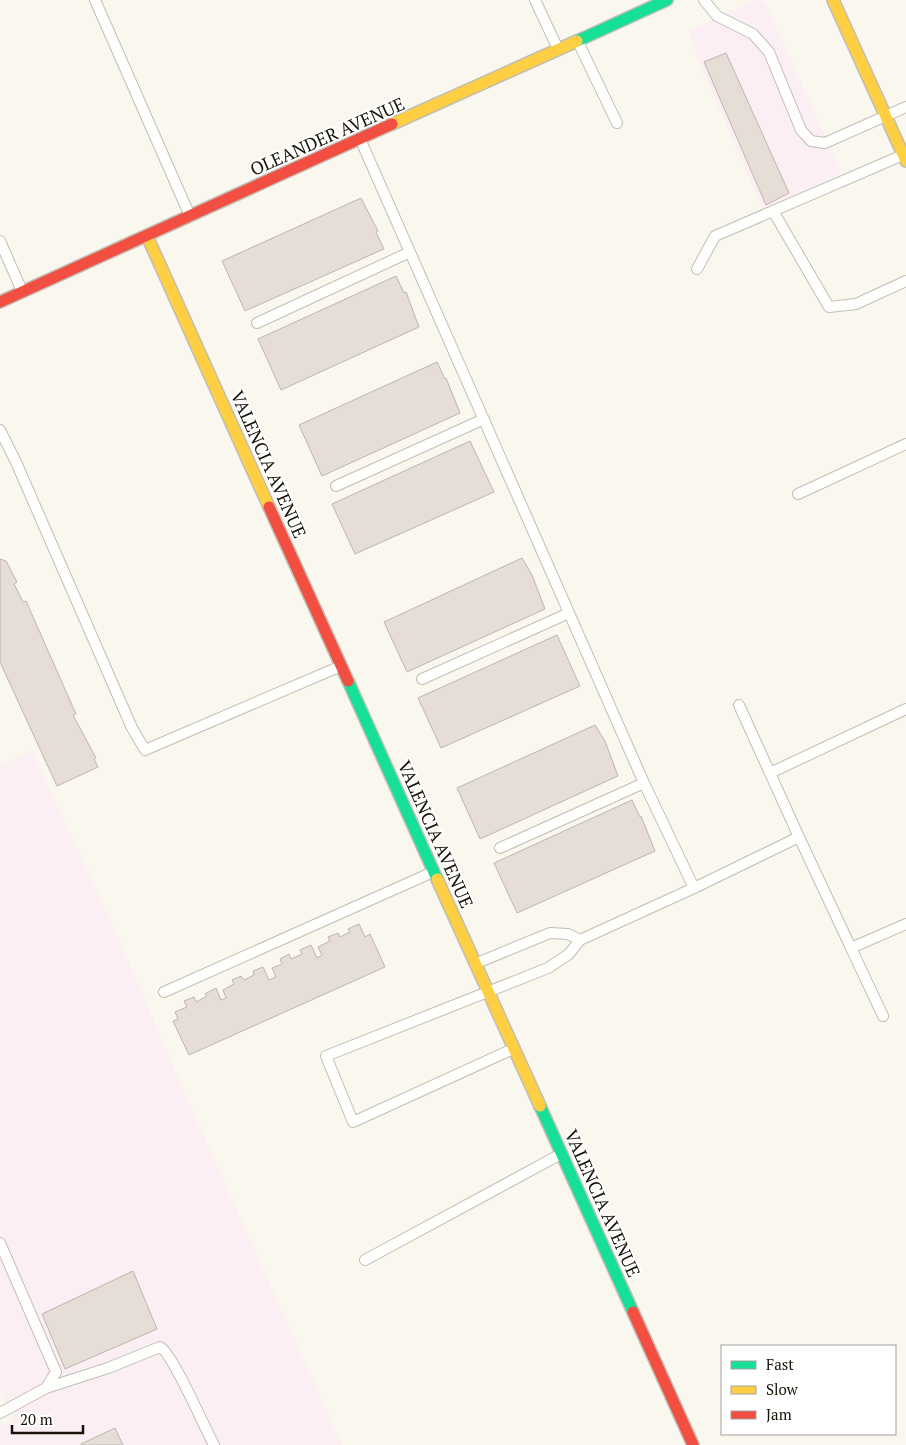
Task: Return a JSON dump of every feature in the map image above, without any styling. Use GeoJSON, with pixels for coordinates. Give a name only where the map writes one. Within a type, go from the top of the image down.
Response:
{"type":"FeatureCollection","features":[{"type":"Feature","properties":{"kind":"street","name":"OLEANDER AVENUE"},"geometry":{"type":"LineString","coordinates":[[0,302],[667,0]]}},
{"type":"Feature","properties":{"kind":"street"},"geometry":{"type":"LineString","coordinates":[[833,0],[905,158]]}},
{"type":"Feature","properties":{"kind":"street","name":"VALENCIA AVENUE"},"geometry":{"type":"LineString","coordinates":[[147,236],[693,1445]]}},
{"type":"Feature","properties":{"kind":"lane"},"geometry":{"type":"LineString","coordinates":[[95,0],[190,217]]}},
{"type":"Feature","properties":{"kind":"lane"},"geometry":{"type":"LineString","coordinates":[[535,0],[558,50]]}},
{"type":"Feature","properties":{"kind":"lane"},"geometry":{"type":"LineString","coordinates":[[704,0],[717,16],[753,34],[769,52],[801,130],[811,141],[825,143],[906,107]]}},
{"type":"Feature","properties":{"kind":"lane"},"geometry":{"type":"LineString","coordinates":[[577,41],[617,123]]}},
{"type":"Feature","properties":{"kind":"lane"},"geometry":{"type":"LineString","coordinates":[[360,140],[644,783],[694,888]]}},
{"type":"Feature","properties":{"kind":"lane"},"geometry":{"type":"LineString","coordinates":[[697,270],[715,236],[905,158]]}},
{"type":"Feature","properties":{"kind":"lane"},"geometry":{"type":"LineString","coordinates":[[774,211],[829,307],[856,304],[906,281]]}},
{"type":"Feature","properties":{"kind":"lane"},"geometry":{"type":"LineString","coordinates":[[0,241],[22,292]]}},
{"type":"Feature","properties":{"kind":"lane"},"geometry":{"type":"LineString","coordinates":[[257,323],[410,252]]}},
{"type":"Feature","properties":{"kind":"lane"},"geometry":{"type":"LineString","coordinates":[[336,486],[484,419]]}},
{"type":"Feature","properties":{"kind":"lane"},"geometry":{"type":"LineString","coordinates":[[0,430],[16,462],[132,728],[145,750],[341,666]]}},
{"type":"Feature","properties":{"kind":"lane"},"geometry":{"type":"LineString","coordinates":[[798,494],[906,444]]}},
{"type":"Feature","properties":{"kind":"lane"},"geometry":{"type":"LineString","coordinates":[[422,679],[569,613]]}},
{"type":"Feature","properties":{"kind":"lane"},"geometry":{"type":"LineString","coordinates":[[739,705],[798,837],[883,1016]]}},
{"type":"Feature","properties":{"kind":"lane"},"geometry":{"type":"LineString","coordinates":[[770,773],[906,710]]}},
{"type":"Feature","properties":{"kind":"lane"},"geometry":{"type":"LineString","coordinates":[[500,848],[644,783]]}},
{"type":"Feature","properties":{"kind":"lane"},"geometry":{"type":"LineString","coordinates":[[514,1048],[353,1122],[326,1056],[488,990],[548,968],[569,954],[580,940],[694,888],[798,837]]}},
{"type":"Feature","properties":{"kind":"lane"},"geometry":{"type":"LineString","coordinates":[[164,992],[434,872]]}},
{"type":"Feature","properties":{"kind":"lane"},"geometry":{"type":"LineString","coordinates":[[851,948],[906,924]]}},
{"type":"Feature","properties":{"kind":"lane"},"geometry":{"type":"LineString","coordinates":[[475,964],[550,932],[568,934],[580,940]]}},
{"type":"Feature","properties":{"kind":"lane"},"geometry":{"type":"LineString","coordinates":[[365,1260],[562,1153]]}},
{"type":"Feature","properties":{"kind":"lane"},"geometry":{"type":"LineString","coordinates":[[0,1244],[56,1372],[46,1388]]}},
{"type":"Feature","properties":{"kind":"lane"},"geometry":{"type":"LineString","coordinates":[[0,1412],[46,1388],[108,1368],[160,1347],[164,1349],[175,1368],[214,1445]]}},
{"type":"Feature","properties":{"kind":"shaded area"},"geometry":{"type":"Polygon","coordinates":[[[755,0],[765,1],[840,169],[839,175],[763,210],[697,57],[689,31],[755,0]]]}},
{"type":"Feature","properties":{"kind":"shaded area"},"geometry":{"type":"Polygon","coordinates":[[[32,750],[122,945],[180,1082],[342,1445],[0,1445],[0,1424],[14,1421],[0,1390],[0,765],[32,750]]]}},
{"type":"Feature","properties":{"kind":"building"},"geometry":{"type":"Polygon","coordinates":[[[726,53],[789,193],[766,205],[704,62],[726,53]]]}},
{"type":"Feature","properties":{"kind":"building"},"geometry":{"type":"Polygon","coordinates":[[[361,198],[378,231],[376,232],[384,249],[245,311],[222,261],[361,198]]]}},
{"type":"Feature","properties":{"kind":"building"},"geometry":{"type":"Polygon","coordinates":[[[396,276],[404,293],[406,292],[419,327],[281,390],[258,339],[396,276]]]}},
{"type":"Feature","properties":{"kind":"building"},"geometry":{"type":"Polygon","coordinates":[[[437,362],[446,378],[460,413],[322,476],[299,425],[437,362]]]}},
{"type":"Feature","properties":{"kind":"building"},"geometry":{"type":"Polygon","coordinates":[[[470,441],[494,492],[355,554],[332,504],[470,441]]]}},
{"type":"Feature","properties":{"kind":"building"},"geometry":{"type":"Polygon","coordinates":[[[522,558],[532,575],[545,609],[407,672],[384,622],[522,558]]]}},
{"type":"Feature","properties":{"kind":"building"},"geometry":{"type":"Polygon","coordinates":[[[0,559],[6,561],[17,582],[14,584],[23,602],[26,601],[76,714],[73,715],[96,758],[94,759],[98,767],[57,786],[0,662],[0,559]]]}},
{"type":"Feature","properties":{"kind":"building"},"geometry":{"type":"Polygon","coordinates":[[[557,635],[580,686],[441,748],[418,698],[557,635]]]}},
{"type":"Feature","properties":{"kind":"building"},"geometry":{"type":"Polygon","coordinates":[[[595,725],[605,741],[618,776],[480,839],[457,788],[595,725]]]}},
{"type":"Feature","properties":{"kind":"building"},"geometry":{"type":"Polygon","coordinates":[[[632,800],[641,816],[655,851],[517,913],[494,863],[632,800]]]}},
{"type":"Feature","properties":{"kind":"building"},"geometry":{"type":"Polygon","coordinates":[[[359,924],[365,937],[370,934],[385,967],[189,1055],[173,1021],[178,1019],[175,1012],[187,1007],[184,1001],[194,997],[196,1002],[216,988],[221,1000],[226,998],[223,990],[234,984],[232,980],[241,976],[244,980],[254,975],[253,971],[263,967],[269,980],[276,977],[272,968],[282,964],[280,959],[289,954],[291,959],[302,954],[300,950],[311,945],[317,958],[322,955],[318,947],[330,941],[328,937],[338,933],[340,937],[350,932],[348,929],[359,924]]]}},
{"type":"Feature","properties":{"kind":"building"},"geometry":{"type":"Polygon","coordinates":[[[133,1271],[157,1329],[65,1369],[42,1314],[133,1271]]]}},
{"type":"Feature","properties":{"kind":"building"},"geometry":{"type":"Polygon","coordinates":[[[115,1428],[123,1445],[81,1445],[81,1444],[115,1428]]]}},
{"type":"Feature","properties":{"kind":"traffic: fast"},"geometry":{"type":"LineString","coordinates":[[577,41],[667,0]]}},
{"type":"Feature","properties":{"kind":"traffic: fast"},"geometry":{"type":"LineString","coordinates":[[348,681],[437,879]]}},
{"type":"Feature","properties":{"kind":"traffic: fast"},"geometry":{"type":"LineString","coordinates":[[540,1106],[633,1312]]}},
{"type":"Feature","properties":{"kind":"traffic: slow"},"geometry":{"type":"LineString","coordinates":[[833,0],[906,161]]}},
{"type":"Feature","properties":{"kind":"traffic: slow"},"geometry":{"type":"LineString","coordinates":[[392,124],[577,41]]}},
{"type":"Feature","properties":{"kind":"traffic: slow"},"geometry":{"type":"LineString","coordinates":[[147,236],[269,507]]}},
{"type":"Feature","properties":{"kind":"traffic: slow"},"geometry":{"type":"LineString","coordinates":[[437,879],[540,1106]]}},
{"type":"Feature","properties":{"kind":"traffic: jam"},"geometry":{"type":"LineString","coordinates":[[0,302],[392,124]]}},
{"type":"Feature","properties":{"kind":"traffic: jam"},"geometry":{"type":"LineString","coordinates":[[269,507],[348,681]]}},
{"type":"Feature","properties":{"kind":"traffic: jam"},"geometry":{"type":"LineString","coordinates":[[633,1312],[693,1445]]}}]}
